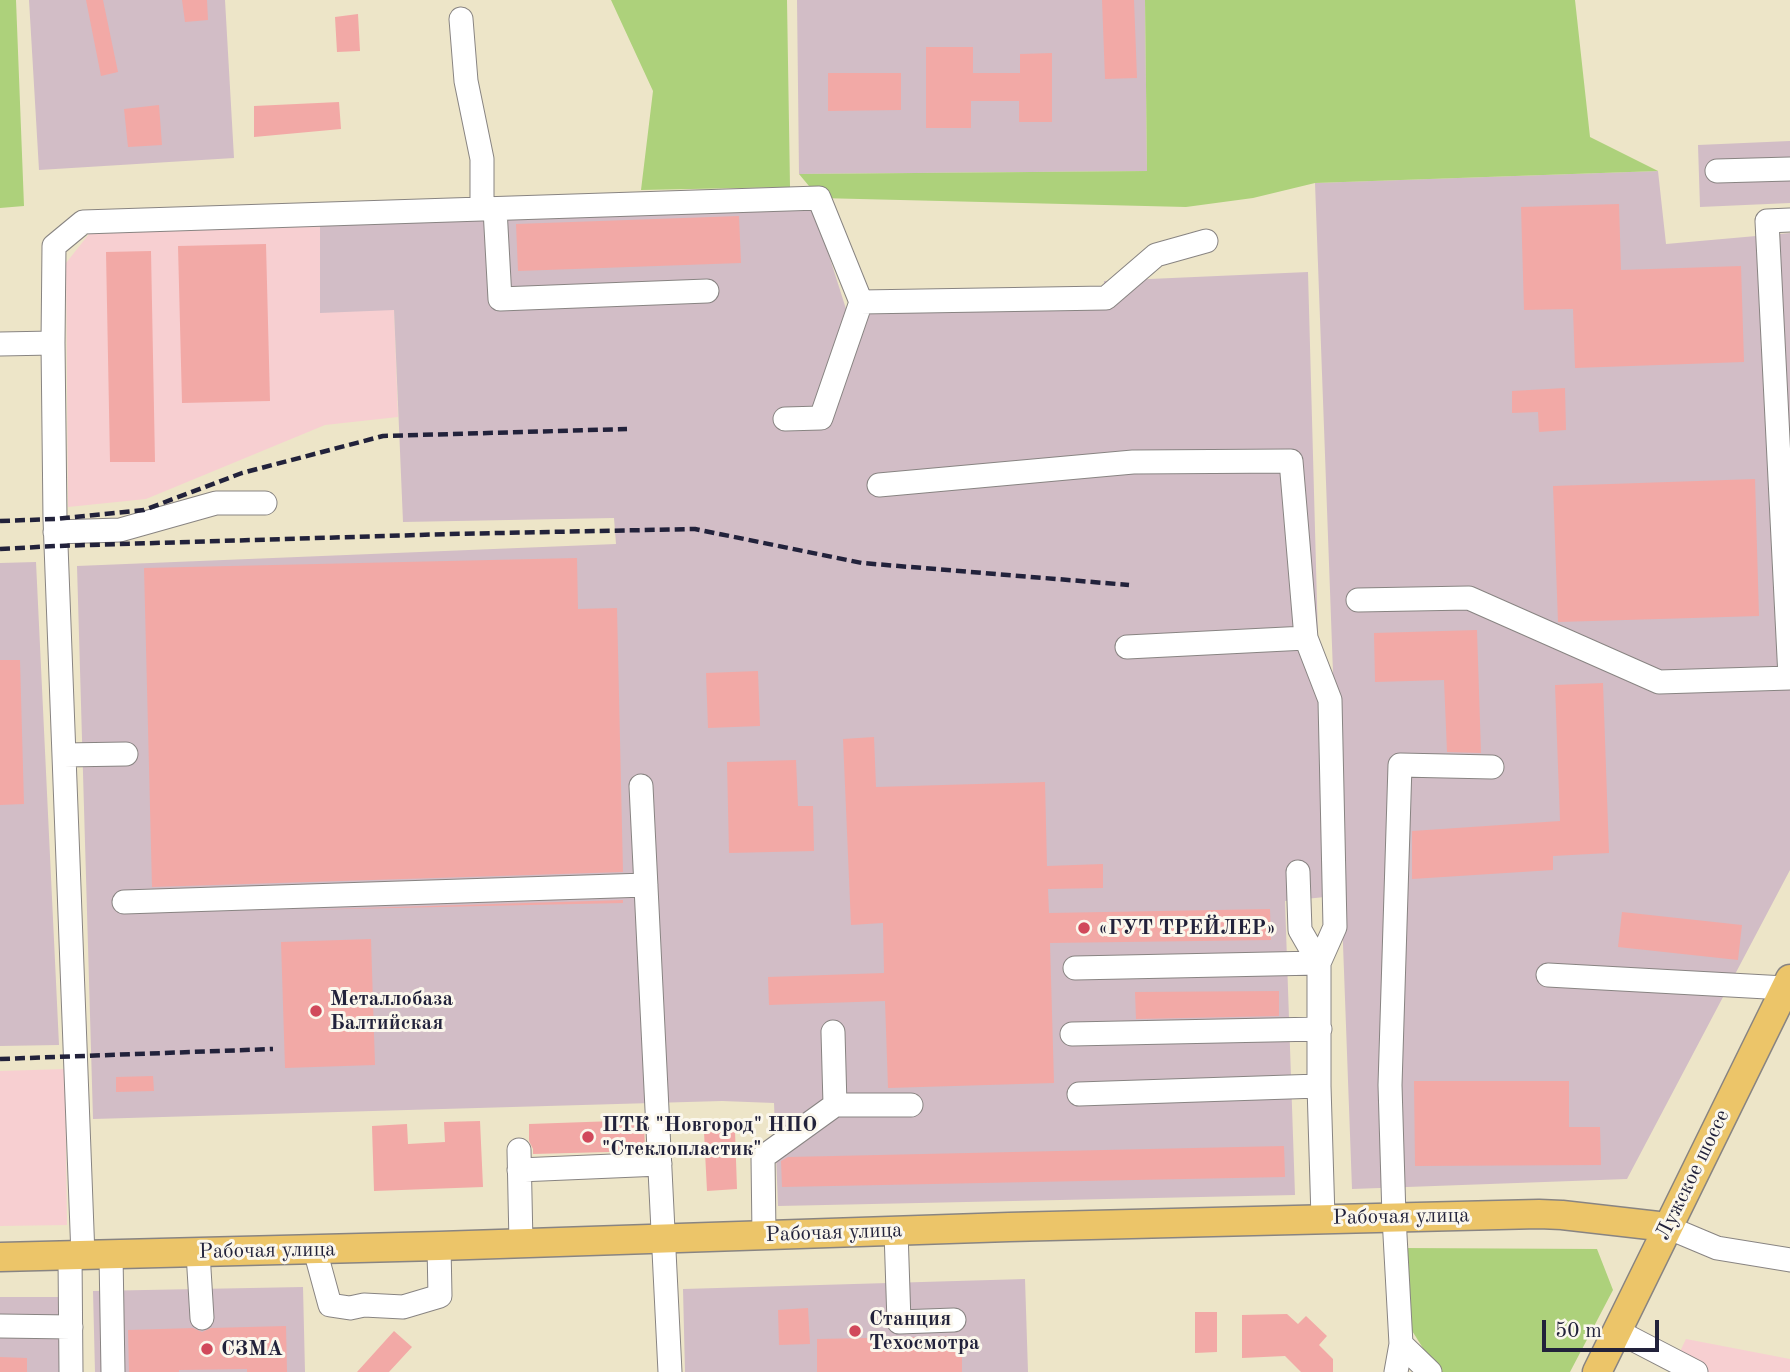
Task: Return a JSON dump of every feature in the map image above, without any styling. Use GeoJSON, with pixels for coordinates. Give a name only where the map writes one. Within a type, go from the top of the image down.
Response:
{"type":"FeatureCollection","features":[{"type":"Feature","properties":{"kind":"main road","name":"Лужское шоссе"},"geometry":{"type":"LineString","coordinates":[[1597,1372],[1667,1227],[1785,998]]}},
{"type":"Feature","properties":{"kind":"main road","name":"Рабочая улица"},"geometry":{"type":"LineString","coordinates":[[0,1257],[1539,1214],[1667,1227]]}},
{"type":"Feature","properties":{"kind":"street"},"geometry":{"type":"LineString","coordinates":[[461,19],[467,81],[482,159],[500,299],[707,291]]}},
{"type":"Feature","properties":{"kind":"street"},"geometry":{"type":"LineString","coordinates":[[1717,171],[1790,169]]}},
{"type":"Feature","properties":{"kind":"street"},"geometry":{"type":"LineString","coordinates":[[71,1372],[71,1327],[77,1256],[64,755],[55,532],[52,343],[54,246],[83,222],[819,198],[861,302],[821,418],[785,419]]}},
{"type":"Feature","properties":{"kind":"street"},"geometry":{"type":"LineString","coordinates":[[1358,600],[1469,598],[1659,682],[1790,677],[1767,220],[1790,220]]}},
{"type":"Feature","properties":{"kind":"street"},"geometry":{"type":"LineString","coordinates":[[861,302],[1105,298],[1156,254],[1206,241]]}},
{"type":"Feature","properties":{"kind":"street"},"geometry":{"type":"LineString","coordinates":[[0,344],[52,343]]}},
{"type":"Feature","properties":{"kind":"street"},"geometry":{"type":"LineString","coordinates":[[879,485],[1133,462],[1291,461],[1306,638],[1329,700],[1335,927],[1319,963],[1323,1218]]}},
{"type":"Feature","properties":{"kind":"street"},"geometry":{"type":"LineString","coordinates":[[55,532],[120,530],[216,503],[265,503]]}},
{"type":"Feature","properties":{"kind":"street"},"geometry":{"type":"LineString","coordinates":[[1127,647],[1306,638]]}},
{"type":"Feature","properties":{"kind":"street"},"geometry":{"type":"LineString","coordinates":[[64,755],[126,754]]}},
{"type":"Feature","properties":{"kind":"street"},"geometry":{"type":"LineString","coordinates":[[1396,1372],[1401,1344],[1390,1085],[1400,765],[1492,767]]}},
{"type":"Feature","properties":{"kind":"street"},"geometry":{"type":"LineString","coordinates":[[641,786],[670,1372]]}},
{"type":"Feature","properties":{"kind":"street"},"geometry":{"type":"LineString","coordinates":[[1298,872],[1300,930],[1319,963]]}},
{"type":"Feature","properties":{"kind":"street"},"geometry":{"type":"LineString","coordinates":[[124,902],[646,885]]}},
{"type":"Feature","properties":{"kind":"street"},"geometry":{"type":"LineString","coordinates":[[1074,968],[1319,963]]}},
{"type":"Feature","properties":{"kind":"street"},"geometry":{"type":"LineString","coordinates":[[1548,975],[1785,998]]}},
{"type":"Feature","properties":{"kind":"street"},"geometry":{"type":"LineString","coordinates":[[1072,1034],[1320,1029]]}},
{"type":"Feature","properties":{"kind":"street"},"geometry":{"type":"LineString","coordinates":[[833,1032],[835,1105]]}},
{"type":"Feature","properties":{"kind":"street"},"geometry":{"type":"LineString","coordinates":[[1079,1094],[1320,1086]]}},
{"type":"Feature","properties":{"kind":"street"},"geometry":{"type":"LineString","coordinates":[[764,1235],[763,1157],[835,1105],[911,1105]]}},
{"type":"Feature","properties":{"kind":"street"},"geometry":{"type":"LineString","coordinates":[[521,1243],[519,1160],[660,1164]]}},
{"type":"Feature","properties":{"kind":"street"},"geometry":{"type":"LineString","coordinates":[[1667,1227],[1717,1248],[1790,1259]]}},
{"type":"Feature","properties":{"kind":"street"},"geometry":{"type":"LineString","coordinates":[[896,1231],[899,1322],[954,1320]]}},
{"type":"Feature","properties":{"kind":"street"},"geometry":{"type":"LineString","coordinates":[[315,1250],[330,1305],[350,1308],[364,1305],[402,1307],[440,1296],[439,1246]]}},
{"type":"Feature","properties":{"kind":"street"},"geometry":{"type":"LineString","coordinates":[[198,1252],[202,1318]]}},
{"type":"Feature","properties":{"kind":"street"},"geometry":{"type":"LineString","coordinates":[[111,1255],[113,1372]]}},
{"type":"Feature","properties":{"kind":"street"},"geometry":{"type":"LineString","coordinates":[[0,1326],[71,1327]]}},
{"type":"Feature","properties":{"kind":"street"},"geometry":{"type":"LineString","coordinates":[[1617,1331],[1696,1372]]}},
{"type":"Feature","properties":{"kind":"street"},"geometry":{"type":"LineString","coordinates":[[1401,1344],[1430,1372]]}},
{"type":"Feature","properties":{"kind":"shaded area"},"geometry":{"type":"Polygon","coordinates":[[[29,0],[225,0],[234,158],[39,170],[29,0]]]}},
{"type":"Feature","properties":{"kind":"shaded area"},"geometry":{"type":"Polygon","coordinates":[[[797,0],[1145,0],[1147,171],[799,174],[797,0]]]}},
{"type":"Feature","properties":{"kind":"shaded area"},"geometry":{"type":"Polygon","coordinates":[[[1790,141],[1790,203],[1700,207],[1698,145],[1790,141]]]}},
{"type":"Feature","properties":{"kind":"shaded area"},"geometry":{"type":"Polygon","coordinates":[[[1658,171],[1666,244],[1790,233],[1790,870],[1627,1179],[1352,1189],[1315,183],[1658,171]]]}},
{"type":"Feature","properties":{"kind":"shaded area"},"geometry":{"type":"Polygon","coordinates":[[[814,208],[847,312],[1104,305],[1104,281],[1308,272],[1325,897],[1285,901],[1295,1195],[778,1206],[774,1103],[722,1101],[93,1119],[77,566],[616,544],[614,518],[403,522],[394,310],[320,313],[320,225],[814,208]]]}},
{"type":"Feature","properties":{"kind":"shaded area"},"geometry":{"type":"Polygon","coordinates":[[[320,225],[394,309],[398,417],[325,425],[146,499],[68,507],[66,263],[89,234],[320,225]]]}},
{"type":"Feature","properties":{"kind":"shaded area"},"geometry":{"type":"Polygon","coordinates":[[[36,562],[59,1045],[0,1046],[0,563],[36,562]]]}},
{"type":"Feature","properties":{"kind":"shaded area"},"geometry":{"type":"Polygon","coordinates":[[[65,1069],[67,1225],[0,1226],[0,1071],[65,1069]]]}},
{"type":"Feature","properties":{"kind":"shaded area","name":"Станция Техосмотра"},"geometry":{"type":"Polygon","coordinates":[[[1025,1279],[1028,1372],[685,1372],[683,1289],[1025,1279]]]}},
{"type":"Feature","properties":{"kind":"shaded area"},"geometry":{"type":"Polygon","coordinates":[[[303,1287],[305,1372],[95,1372],[93,1291],[303,1287]]]}},
{"type":"Feature","properties":{"kind":"shaded area"},"geometry":{"type":"Polygon","coordinates":[[[0,1297],[76,1297],[76,1372],[0,1372],[0,1297]]]}},
{"type":"Feature","properties":{"kind":"shaded area"},"geometry":{"type":"Polygon","coordinates":[[[1686,1339],[1790,1359],[1790,1372],[1670,1372],[1686,1339]]]}},
{"type":"Feature","properties":{"kind":"green space"},"geometry":{"type":"Polygon","coordinates":[[[0,0],[16,0],[24,206],[0,208],[0,0]]]}},
{"type":"Feature","properties":{"kind":"green space"},"geometry":{"type":"Polygon","coordinates":[[[611,0],[787,0],[790,187],[641,190],[653,91],[611,0]]]}},
{"type":"Feature","properties":{"kind":"green space"},"geometry":{"type":"Polygon","coordinates":[[[1145,0],[1575,0],[1590,137],[1658,171],[1315,183],[1253,198],[1186,207],[819,198],[799,174],[1147,171],[1145,0]]]}},
{"type":"Feature","properties":{"kind":"green space"},"geometry":{"type":"Polygon","coordinates":[[[1403,1248],[1597,1249],[1613,1290],[1570,1372],[1438,1372],[1409,1326],[1403,1248]]]}},
{"type":"Feature","properties":{"kind":"building"},"geometry":{"type":"Polygon","coordinates":[[[86,0],[103,0],[118,72],[101,76],[86,0]]]}},
{"type":"Feature","properties":{"kind":"building"},"geometry":{"type":"Polygon","coordinates":[[[182,0],[207,0],[208,20],[185,22],[182,0]]]}},
{"type":"Feature","properties":{"kind":"building"},"geometry":{"type":"Polygon","coordinates":[[[1102,0],[1134,0],[1137,78],[1105,79],[1102,0]]]}},
{"type":"Feature","properties":{"kind":"building"},"geometry":{"type":"Polygon","coordinates":[[[358,14],[360,51],[337,52],[335,17],[358,14]]]}},
{"type":"Feature","properties":{"kind":"building"},"geometry":{"type":"Polygon","coordinates":[[[926,47],[973,47],[973,73],[1020,73],[1020,54],[1052,53],[1052,122],[1019,122],[1019,101],[971,101],[971,128],[926,128],[926,47]]]}},
{"type":"Feature","properties":{"kind":"building"},"geometry":{"type":"Polygon","coordinates":[[[828,73],[901,73],[901,110],[828,111],[828,73]]]}},
{"type":"Feature","properties":{"kind":"building"},"geometry":{"type":"Polygon","coordinates":[[[339,102],[341,129],[254,137],[254,106],[339,102]]]}},
{"type":"Feature","properties":{"kind":"building"},"geometry":{"type":"Polygon","coordinates":[[[159,105],[162,145],[128,147],[124,109],[159,105]]]}},
{"type":"Feature","properties":{"kind":"building"},"geometry":{"type":"Polygon","coordinates":[[[1619,204],[1621,270],[1741,266],[1744,362],[1575,368],[1573,309],[1524,310],[1521,207],[1619,204]]]}},
{"type":"Feature","properties":{"kind":"building"},"geometry":{"type":"Polygon","coordinates":[[[739,216],[741,263],[518,271],[516,224],[739,216]]]}},
{"type":"Feature","properties":{"kind":"building"},"geometry":{"type":"Polygon","coordinates":[[[266,244],[270,401],[182,403],[178,246],[266,244]]]}},
{"type":"Feature","properties":{"kind":"building"},"geometry":{"type":"Polygon","coordinates":[[[151,251],[155,462],[110,462],[106,252],[151,251]]]}},
{"type":"Feature","properties":{"kind":"building"},"geometry":{"type":"Polygon","coordinates":[[[1565,388],[1566,430],[1539,432],[1538,412],[1512,413],[1512,391],[1565,388]]]}},
{"type":"Feature","properties":{"kind":"building"},"geometry":{"type":"Polygon","coordinates":[[[1755,479],[1759,616],[1558,622],[1553,486],[1755,479]]]}},
{"type":"Feature","properties":{"kind":"building"},"geometry":{"type":"Polygon","coordinates":[[[577,558],[578,609],[617,608],[623,872],[152,887],[144,568],[577,558]]]}},
{"type":"Feature","properties":{"kind":"building"},"geometry":{"type":"Polygon","coordinates":[[[1477,630],[1481,753],[1447,752],[1444,680],[1375,682],[1374,633],[1477,630]]]}},
{"type":"Feature","properties":{"kind":"building"},"geometry":{"type":"Polygon","coordinates":[[[0,660],[20,660],[24,804],[0,805],[0,660]]]}},
{"type":"Feature","properties":{"kind":"building"},"geometry":{"type":"Polygon","coordinates":[[[758,671],[760,726],[708,728],[706,673],[758,671]]]}},
{"type":"Feature","properties":{"kind":"building"},"geometry":{"type":"Polygon","coordinates":[[[1603,683],[1609,853],[1553,856],[1553,870],[1412,879],[1412,831],[1560,821],[1555,685],[1603,683]]]}},
{"type":"Feature","properties":{"kind":"building"},"geometry":{"type":"Polygon","coordinates":[[[874,737],[876,787],[1045,782],[1047,866],[1103,864],[1103,888],[1048,889],[1049,913],[1270,909],[1271,940],[1050,943],[1054,1083],[888,1088],[885,1001],[769,1005],[768,977],[884,973],[883,923],[851,925],[843,739],[874,737]]]}},
{"type":"Feature","properties":{"kind":"building"},"geometry":{"type":"Polygon","coordinates":[[[796,760],[798,806],[813,806],[814,851],[729,853],[727,762],[796,760]]]}},
{"type":"Feature","properties":{"kind":"building"},"geometry":{"type":"Polygon","coordinates":[[[623,900],[623,903],[300,910],[623,900]]]}},
{"type":"Feature","properties":{"kind":"building"},"geometry":{"type":"Polygon","coordinates":[[[1622,912],[1742,925],[1738,960],[1618,947],[1622,912]]]}},
{"type":"Feature","properties":{"kind":"building"},"geometry":{"type":"Polygon","coordinates":[[[371,939],[375,1065],[285,1068],[281,942],[371,939]]]}},
{"type":"Feature","properties":{"kind":"building"},"geometry":{"type":"Polygon","coordinates":[[[1279,991],[1279,1016],[1136,1019],[1135,992],[1279,991]]]}},
{"type":"Feature","properties":{"kind":"building"},"geometry":{"type":"Polygon","coordinates":[[[153,1076],[154,1091],[116,1092],[116,1077],[153,1076]]]}},
{"type":"Feature","properties":{"kind":"building"},"geometry":{"type":"Polygon","coordinates":[[[1414,1081],[1569,1081],[1569,1127],[1600,1127],[1601,1165],[1415,1166],[1414,1081]]]}},
{"type":"Feature","properties":{"kind":"building","name":"ПТК \"Новгород\" НПО \"Стеклопластик\""},"geometry":{"type":"Polygon","coordinates":[[[644,1120],[645,1151],[533,1154],[529,1141],[529,1124],[644,1120]]]}},
{"type":"Feature","properties":{"kind":"building"},"geometry":{"type":"Polygon","coordinates":[[[480,1121],[483,1187],[374,1191],[372,1126],[407,1124],[408,1144],[445,1142],[444,1122],[480,1121]]]}},
{"type":"Feature","properties":{"kind":"building"},"geometry":{"type":"Polygon","coordinates":[[[735,1131],[737,1189],[707,1191],[704,1132],[735,1131]]]}},
{"type":"Feature","properties":{"kind":"building"},"geometry":{"type":"Polygon","coordinates":[[[1284,1146],[1285,1177],[782,1187],[781,1161],[788,1157],[1284,1146]]]}},
{"type":"Feature","properties":{"kind":"building"},"geometry":{"type":"Polygon","coordinates":[[[808,1308],[810,1344],[779,1345],[778,1310],[808,1308]]]}},
{"type":"Feature","properties":{"kind":"building"},"geometry":{"type":"Polygon","coordinates":[[[1195,1312],[1217,1312],[1217,1352],[1195,1353],[1195,1312]]]}},
{"type":"Feature","properties":{"kind":"building"},"geometry":{"type":"Polygon","coordinates":[[[1287,1314],[1298,1324],[1306,1316],[1327,1336],[1319,1345],[1333,1359],[1333,1372],[1301,1372],[1285,1356],[1242,1358],[1242,1315],[1287,1314]]]}},
{"type":"Feature","properties":{"kind":"building","name":"СЗМА"},"geometry":{"type":"Polygon","coordinates":[[[286,1326],[287,1372],[247,1372],[247,1369],[129,1372],[128,1330],[193,1328],[202,1332],[211,1328],[286,1326]]]}},
{"type":"Feature","properties":{"kind":"building"},"geometry":{"type":"Polygon","coordinates":[[[394,1331],[412,1347],[389,1372],[357,1372],[394,1331]]]}},
{"type":"Feature","properties":{"kind":"building"},"geometry":{"type":"Polygon","coordinates":[[[962,1336],[962,1372],[817,1372],[817,1339],[962,1336]]]}},
{"type":"Feature","properties":{"kind":"building"},"geometry":{"type":"Polygon","coordinates":[[[0,1357],[27,1358],[27,1372],[0,1372],[0,1357]]]}},
{"type":"Feature","properties":{"kind":"railway"},"geometry":{"type":"LineString","coordinates":[[0,521],[55,519],[144,510],[242,473],[383,436],[627,429]]}},
{"type":"Feature","properties":{"kind":"railway"},"geometry":{"type":"LineString","coordinates":[[0,549],[695,529],[862,563],[1129,585]]}},
{"type":"Feature","properties":{"kind":"railway"},"geometry":{"type":"LineString","coordinates":[[0,1059],[273,1049]]}},
{"type":"Feature","properties":{"kind":"place","name":"«ГУТ ТРЕЙЛЕР»"},"geometry":{"type":"Point","coordinates":[1084,928]}},
{"type":"Feature","properties":{"kind":"place","name":"Металлобаза Балтийская"},"geometry":{"type":"Point","coordinates":[316,1011]}},
{"type":"Feature","properties":{"kind":"place","name":"ПТК \"Новгород\" НПО \"Стеклопластик\""},"geometry":{"type":"Point","coordinates":[588,1137]}},
{"type":"Feature","properties":{"kind":"place","name":"Станция Техосмотра"},"geometry":{"type":"Point","coordinates":[855,1331]}},
{"type":"Feature","properties":{"kind":"place","name":"СЗМА"},"geometry":{"type":"Point","coordinates":[207,1349]}}]}
